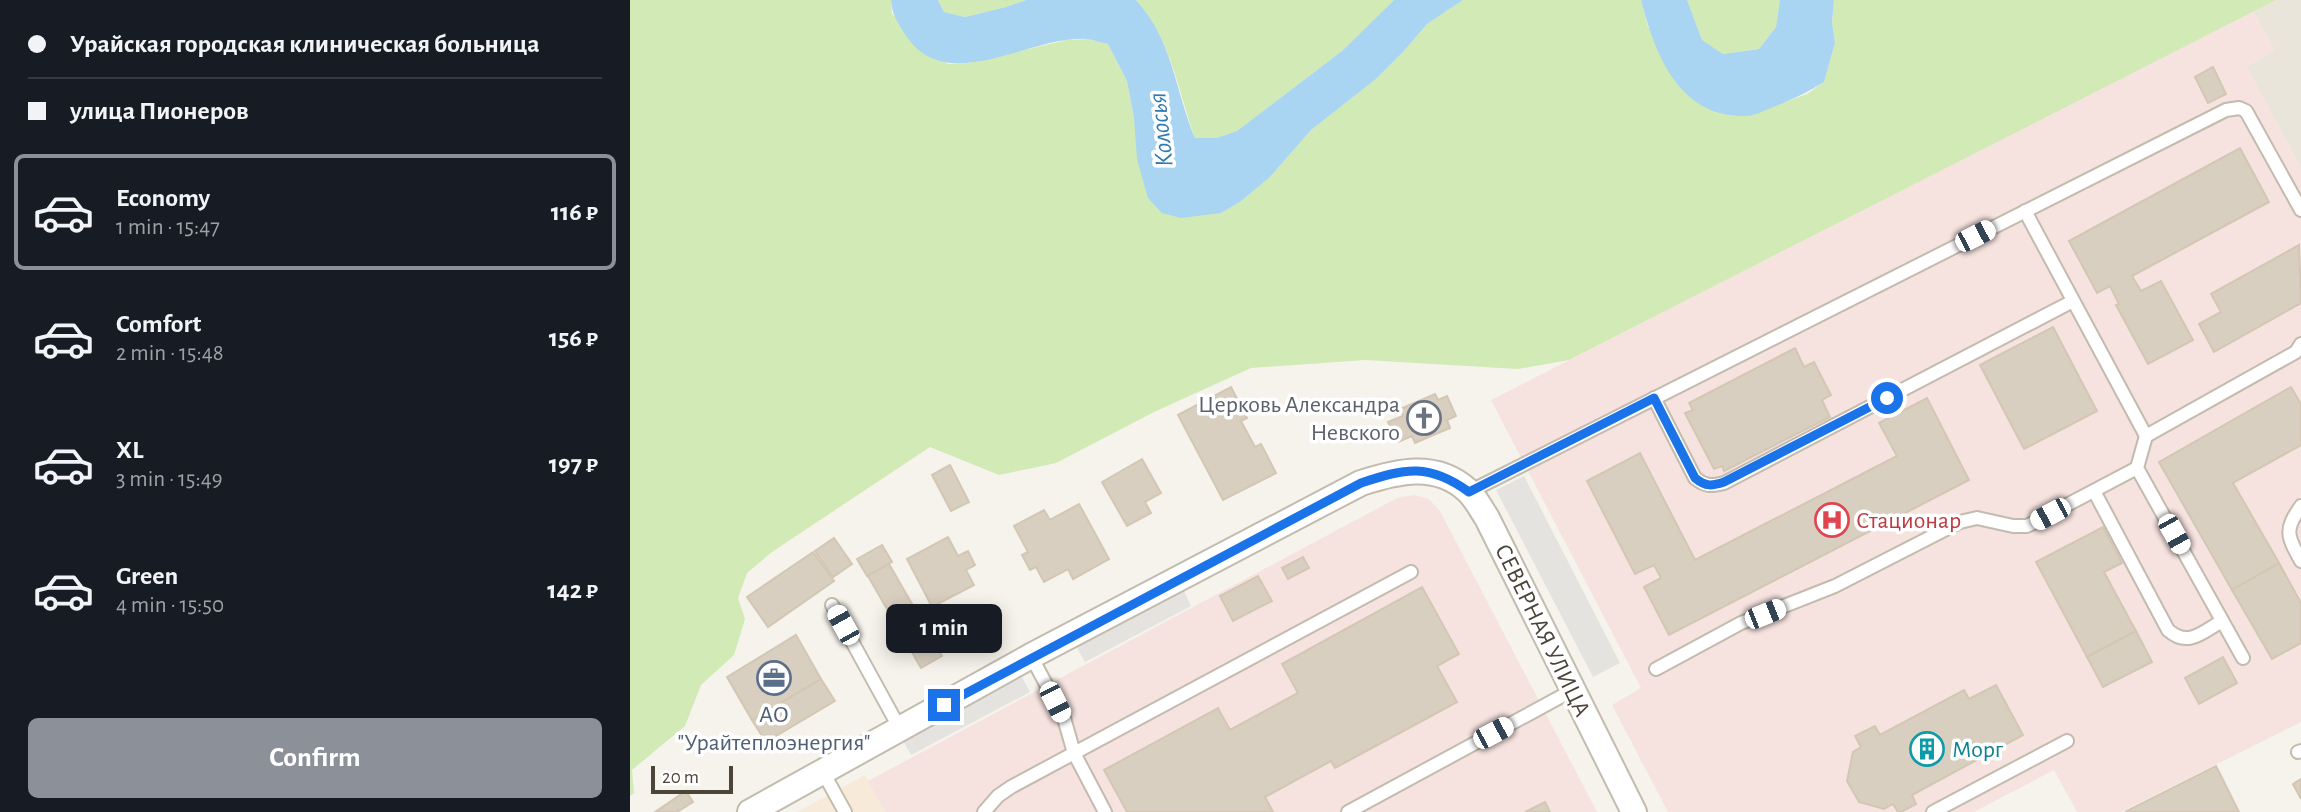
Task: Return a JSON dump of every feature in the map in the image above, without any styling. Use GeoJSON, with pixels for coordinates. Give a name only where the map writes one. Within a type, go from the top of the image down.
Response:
{"type":"FeatureCollection","features":[{"type":"Feature","properties":{"kind":"street","name":"СЕВЕРНАЯ УЛИЦА"},"geometry":{"type":"LineString","coordinates":[[1031,656],[1361,483],[1406,470],[1429,471],[1451,479],[1469,492],[1487,518],[1634,812]]}},
{"type":"Feature","properties":{"kind":"street"},"geometry":{"type":"LineString","coordinates":[[750,812],[1031,656]]}},
{"type":"Feature","properties":{"kind":"lane"},"geometry":{"type":"LineString","coordinates":[[1469,492],[2226,110],[2239,108],[2246,111],[2301,210]]}},
{"type":"Feature","properties":{"kind":"lane"},"geometry":{"type":"LineString","coordinates":[[2025,211],[2146,436],[2137,468],[2243,658]]}},
{"type":"Feature","properties":{"kind":"lane"},"geometry":{"type":"LineString","coordinates":[[1654,398],[1695,478],[1703,485],[1712,486],[2073,301]]}},
{"type":"Feature","properties":{"kind":"lane"},"geometry":{"type":"LineString","coordinates":[[2146,436],[2299,352]]}},
{"type":"Feature","properties":{"kind":"lane"},"geometry":{"type":"LineString","coordinates":[[1656,669],[1741,624],[1835,586],[1960,522],[1977,518],[2013,526],[2027,526],[2137,468]]}},
{"type":"Feature","properties":{"kind":"lane"},"geometry":{"type":"LineString","coordinates":[[2094,491],[2168,630],[2184,639],[2195,637],[2222,621]]}},
{"type":"Feature","properties":{"kind":"lane"},"geometry":{"type":"LineString","coordinates":[[2301,506],[2291,520],[2288,531],[2290,541],[2301,561]]}},
{"type":"Feature","properties":{"kind":"lane"},"geometry":{"type":"LineString","coordinates":[[984,812],[1010,787],[1411,572]]}},
{"type":"Feature","properties":{"kind":"lane"},"geometry":{"type":"LineString","coordinates":[[832,605],[900,729]]}},
{"type":"Feature","properties":{"kind":"lane"},"geometry":{"type":"LineString","coordinates":[[1031,656],[1064,718],[1074,753],[1105,812]]}},
{"type":"Feature","properties":{"kind":"lane"},"geometry":{"type":"LineString","coordinates":[[1348,812],[1573,690]]}},
{"type":"Feature","properties":{"kind":"lane"},"geometry":{"type":"LineString","coordinates":[[1933,812],[2067,741]]}},
{"type":"Feature","properties":{"kind":"lane"},"geometry":{"type":"LineString","coordinates":[[823,772],[845,812]]}},
{"type":"Feature","properties":{"kind":"shaded area"},"geometry":{"type":"Polygon","coordinates":[[[2247,0],[2301,0],[2301,168],[2246,66],[2274,50],[2247,0]]]}},
{"type":"Feature","properties":{"kind":"shaded area"},"geometry":{"type":"Polygon","coordinates":[[[2253,11],[2275,50],[2247,67],[2301,168],[2301,722],[2121,812],[2077,812],[2054,770],[1974,812],[1668,812],[1612,705],[1641,688],[1491,400],[2253,11]]]}},
{"type":"Feature","properties":{"kind":"shaded area"},"geometry":{"type":"Polygon","coordinates":[[[1524,476],[1620,663],[1593,677],[1496,490],[1524,476]]]}},
{"type":"Feature","properties":{"kind":"shaded area"},"geometry":{"type":"Polygon","coordinates":[[[1414,495],[1429,499],[1440,511],[1597,812],[885,812],[868,781],[1397,498],[1414,495]]]}},
{"type":"Feature","properties":{"kind":"shaded area"},"geometry":{"type":"Polygon","coordinates":[[[1183,589],[1191,606],[1085,662],[1076,646],[1183,589]]]}},
{"type":"Feature","properties":{"kind":"shaded area"},"geometry":{"type":"Polygon","coordinates":[[[1022,677],[1030,692],[911,755],[903,741],[1022,677]]]}},
{"type":"Feature","properties":{"kind":"shaded area"},"geometry":{"type":"Polygon","coordinates":[[[865,775],[885,812],[797,812],[865,775]]]}},
{"type":"Feature","properties":{"kind":"green space"},"geometry":{"type":"Polygon","coordinates":[[[630,0],[891,0],[892,14],[948,64],[969,63],[1067,40],[1088,39],[1108,44],[1127,81],[1134,118],[1221,213],[1240,202],[1270,177],[1311,130],[1376,79],[1427,24],[1463,0],[1641,0],[1648,27],[1747,116],[1807,94],[1824,82],[1835,43],[1832,22],[1834,0],[2276,0],[1569,360],[1518,369],[1365,360],[1251,368],[1154,412],[1056,463],[999,475],[930,447],[772,552],[747,573],[738,598],[745,619],[734,655],[701,685],[685,726],[632,770],[634,793],[630,796],[630,0]]]}},
{"type":"Feature","properties":{"kind":"green space"},"geometry":{"type":"Polygon","coordinates":[[[938,0],[1026,0],[965,17],[944,12],[938,0]]]}},
{"type":"Feature","properties":{"kind":"green space"},"geometry":{"type":"Polygon","coordinates":[[[1136,0],[1394,0],[1342,51],[1237,131],[1216,138],[1195,138],[1166,48],[1148,15],[1136,0]]]}},
{"type":"Feature","properties":{"kind":"green space"},"geometry":{"type":"Polygon","coordinates":[[[1687,0],[1780,0],[1776,27],[1759,49],[1723,54],[1702,40],[1687,0]]]}},
{"type":"Feature","properties":{"kind":"water","name":"Колосья"},"geometry":{"type":"Polygon","coordinates":[[[891,0],[938,0],[944,12],[965,17],[1026,0],[1136,0],[1148,15],[1166,49],[1195,138],[1216,138],[1237,131],[1342,51],[1394,0],[1463,0],[1427,24],[1376,79],[1311,130],[1270,177],[1240,202],[1221,213],[1181,218],[1162,213],[1148,198],[1137,159],[1134,118],[1127,81],[1108,44],[1087,39],[1064,40],[990,59],[965,63],[943,62],[922,53],[905,34],[895,18],[891,0]]]}},
{"type":"Feature","properties":{"kind":"water"},"geometry":{"type":"Polygon","coordinates":[[[1641,0],[1687,0],[1702,40],[1723,54],[1759,49],[1776,27],[1780,0],[1834,0],[1832,22],[1835,43],[1824,82],[1788,101],[1750,116],[1723,114],[1703,106],[1687,94],[1663,61],[1641,0]]]}},
{"type":"Feature","properties":{"kind":"building"},"geometry":{"type":"Polygon","coordinates":[[[2213,67],[2226,94],[2208,103],[2195,77],[2213,67]]]}},
{"type":"Feature","properties":{"kind":"building"},"geometry":{"type":"Polygon","coordinates":[[[2240,148],[2269,202],[2132,276],[2141,291],[2161,281],[2193,340],[2148,364],[2116,305],[2119,304],[2110,286],[2097,293],[2069,241],[2240,148]]]}},
{"type":"Feature","properties":{"kind":"building"},"geometry":{"type":"Polygon","coordinates":[[[2299,245],[2301,303],[2214,352],[2199,324],[2221,312],[2211,294],[2299,245]]]}},
{"type":"Feature","properties":{"kind":"building"},"geometry":{"type":"Polygon","coordinates":[[[2053,327],[2097,411],[2024,449],[1980,365],[2053,327]]]}},
{"type":"Feature","properties":{"kind":"building"},"geometry":{"type":"Polygon","coordinates":[[[1795,348],[1804,367],[1814,362],[1831,395],[1822,400],[1830,417],[1724,471],[1722,466],[1714,469],[1685,413],[1693,410],[1689,403],[1795,348]]]}},
{"type":"Feature","properties":{"kind":"building"},"geometry":{"type":"Polygon","coordinates":[[[1231,387],[1247,418],[1241,421],[1255,447],[1261,444],[1276,473],[1223,500],[1178,415],[1231,387]]]}},
{"type":"Feature","properties":{"kind":"building"},"geometry":{"type":"Polygon","coordinates":[[[2291,387],[2301,404],[2301,445],[2233,483],[2279,563],[2232,590],[2159,462],[2291,387]]]}},
{"type":"Feature","properties":{"kind":"building","name":"Церковь Александра Невского"},"geometry":{"type":"Polygon","coordinates":[[[1435,394],[1438,400],[1447,396],[1456,416],[1447,420],[1450,428],[1415,443],[1412,436],[1398,442],[1388,422],[1403,416],[1400,409],[1435,394]]]}},
{"type":"Feature","properties":{"kind":"building","name":"Стационар"},"geometry":{"type":"Polygon","coordinates":[[[1927,398],[1969,480],[1669,635],[1644,587],[1661,578],[1654,565],[1635,574],[1587,481],[1640,453],[1695,560],[1897,456],[1879,423],[1927,398]]]}},
{"type":"Feature","properties":{"kind":"building"},"geometry":{"type":"Polygon","coordinates":[[[1142,459],[1161,493],[1145,502],[1151,513],[1127,526],[1102,482],[1142,459]]]}},
{"type":"Feature","properties":{"kind":"building"},"geometry":{"type":"Polygon","coordinates":[[[950,465],[969,502],[951,511],[932,475],[950,465]]]}},
{"type":"Feature","properties":{"kind":"building"},"geometry":{"type":"Polygon","coordinates":[[[1079,504],[1109,559],[1073,579],[1068,569],[1044,582],[1036,567],[1030,570],[1022,555],[1028,552],[1014,526],[1044,510],[1050,520],[1079,504]]]}},
{"type":"Feature","properties":{"kind":"building"},"geometry":{"type":"Polygon","coordinates":[[[2103,527],[2122,563],[2104,572],[2136,631],[2087,657],[2036,562],[2103,527]]]}},
{"type":"Feature","properties":{"kind":"building"},"geometry":{"type":"Polygon","coordinates":[[[948,537],[958,556],[968,551],[975,565],[966,570],[974,585],[932,607],[907,559],[948,537]]]}},
{"type":"Feature","properties":{"kind":"building"},"geometry":{"type":"Polygon","coordinates":[[[834,538],[852,564],[833,577],[815,551],[834,538]]]}},
{"type":"Feature","properties":{"kind":"building"},"geometry":{"type":"Polygon","coordinates":[[[882,545],[892,562],[867,576],[857,559],[882,545]]]}},
{"type":"Feature","properties":{"kind":"building"},"geometry":{"type":"Polygon","coordinates":[[[813,552],[834,581],[768,627],[747,597],[813,552]]]}},
{"type":"Feature","properties":{"kind":"building"},"geometry":{"type":"Polygon","coordinates":[[[1303,557],[1309,568],[1288,579],[1282,568],[1303,557]]]}},
{"type":"Feature","properties":{"kind":"building"},"geometry":{"type":"Polygon","coordinates":[[[2279,563],[2301,603],[2301,643],[2272,659],[2232,590],[2279,563]]]}},
{"type":"Feature","properties":{"kind":"building"},"geometry":{"type":"Polygon","coordinates":[[[889,564],[942,656],[921,668],[868,576],[889,564]]]}},
{"type":"Feature","properties":{"kind":"building"},"geometry":{"type":"Polygon","coordinates":[[[1258,576],[1272,601],[1233,621],[1220,596],[1258,576]]]}},
{"type":"Feature","properties":{"kind":"building"},"geometry":{"type":"Polygon","coordinates":[[[1422,587],[1459,654],[1437,666],[1457,702],[1335,768],[1331,761],[1265,797],[1273,812],[1127,812],[1104,770],[1218,708],[1230,730],[1298,693],[1282,664],[1422,587]]]}},
{"type":"Feature","properties":{"kind":"building"},"geometry":{"type":"Polygon","coordinates":[[[2136,631],[2152,662],[2103,687],[2087,657],[2136,631]]]}},
{"type":"Feature","properties":{"kind":"building","name":"АО \"Урайтеплоэнергия\""},"geometry":{"type":"Polygon","coordinates":[[[796,635],[821,679],[752,720],[727,677],[796,635]]]}},
{"type":"Feature","properties":{"kind":"building"},"geometry":{"type":"Polygon","coordinates":[[[2223,657],[2237,683],[2199,704],[2185,678],[2223,657]]]}},
{"type":"Feature","properties":{"kind":"building"},"geometry":{"type":"Polygon","coordinates":[[[821,679],[835,701],[766,742],[752,720],[821,679]]]}},
{"type":"Feature","properties":{"kind":"building","name":"Морг"},"geometry":{"type":"Polygon","coordinates":[[[1996,685],[2023,735],[1912,795],[1916,804],[1901,812],[1898,812],[1893,804],[1884,809],[1859,802],[1847,781],[1853,752],[1861,747],[1855,736],[1875,726],[1880,735],[1964,690],[1969,699],[1996,685]]]}},
{"type":"Feature","properties":{"kind":"building"},"geometry":{"type":"Polygon","coordinates":[[[2216,766],[2239,812],[2125,812],[2216,766]]]}},
{"type":"Feature","properties":{"kind":"building"},"geometry":{"type":"Polygon","coordinates":[[[2301,779],[2301,799],[2293,784],[2301,779]]]}},
{"type":"Feature","properties":{"kind":"building"},"geometry":{"type":"Polygon","coordinates":[[[686,791],[693,802],[677,812],[655,812],[686,791]]]}},
{"type":"Feature","properties":{"kind":"building"},"geometry":{"type":"Polygon","coordinates":[[[1545,802],[1550,812],[1525,812],[1545,802]]]}},
{"type":"Feature","properties":{"kind":"place","name":"Церковь Александра Невского"},"geometry":{"type":"Point","coordinates":[1424,418]}},
{"type":"Feature","properties":{"kind":"place","name":"Стационар"},"geometry":{"type":"Point","coordinates":[1832,520]}},
{"type":"Feature","properties":{"kind":"place","name":"АО \"Урайтеплоэнергия\""},"geometry":{"type":"Point","coordinates":[774,678]}},
{"type":"Feature","properties":{"kind":"place","name":"Морг"},"geometry":{"type":"Point","coordinates":[1927,749]}},
{"type":"Feature","properties":{"kind":"route"},"geometry":{"type":"LineString","coordinates":[[944,705],[1031,656],[1361,483],[1406,470],[1429,471],[1451,479],[1469,492],[1654,398],[1695,478],[1703,485],[1712,486],[1887,398]]}}]}
